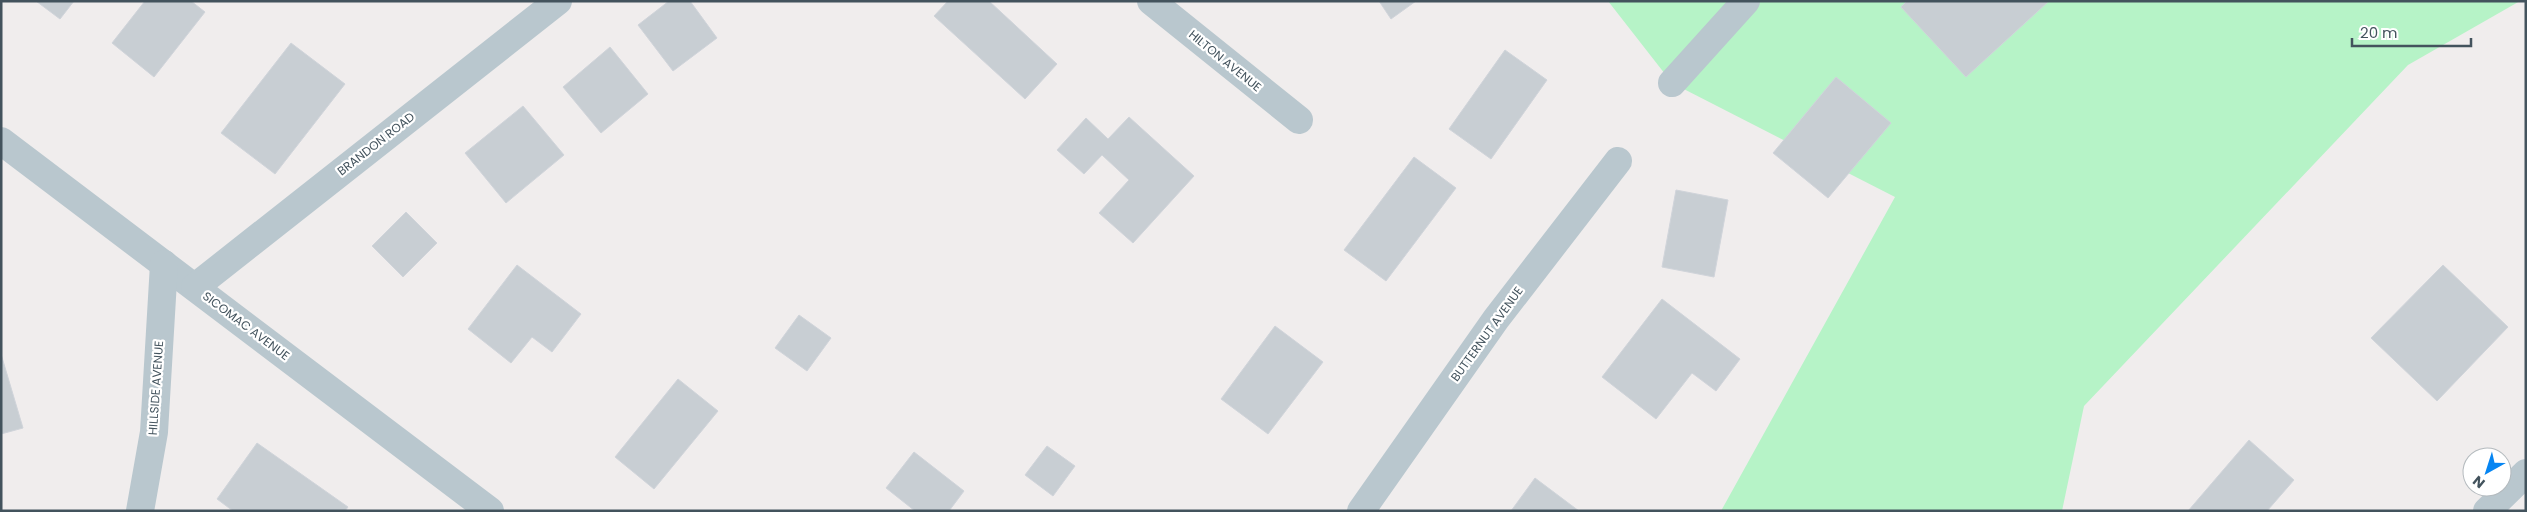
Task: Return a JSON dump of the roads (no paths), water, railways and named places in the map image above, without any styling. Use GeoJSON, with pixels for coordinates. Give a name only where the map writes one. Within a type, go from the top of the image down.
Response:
{"type":"FeatureCollection","features":[{"type":"Feature","properties":{"kind":"street","name":"BRANDON ROAD"},"geometry":{"type":"LineString","coordinates":[[194,287],[558,1]]}},
{"type":"Feature","properties":{"kind":"street","name":"HILTON AVENUE"},"geometry":{"type":"LineString","coordinates":[[1152,1],[1299,120]]}},
{"type":"Feature","properties":{"kind":"street"},"geometry":{"type":"LineString","coordinates":[[1672,83],[1746,1]]}},
{"type":"Feature","properties":{"kind":"street","name":"SICOMAC AVENUE"},"geometry":{"type":"LineString","coordinates":[[1,140],[490,511]]}},
{"type":"Feature","properties":{"kind":"street","name":"BUTTERNUT AVENUE"},"geometry":{"type":"LineString","coordinates":[[1361,511],[1496,320],[1618,161]]}},
{"type":"Feature","properties":{"kind":"street","name":"HILLSIDE AVENUE"},"geometry":{"type":"LineString","coordinates":[[140,511],[154,432],[164,264]]}},
{"type":"Feature","properties":{"kind":"street"},"geometry":{"type":"LineString","coordinates":[[2487,511],[2526,472]]}}]}
